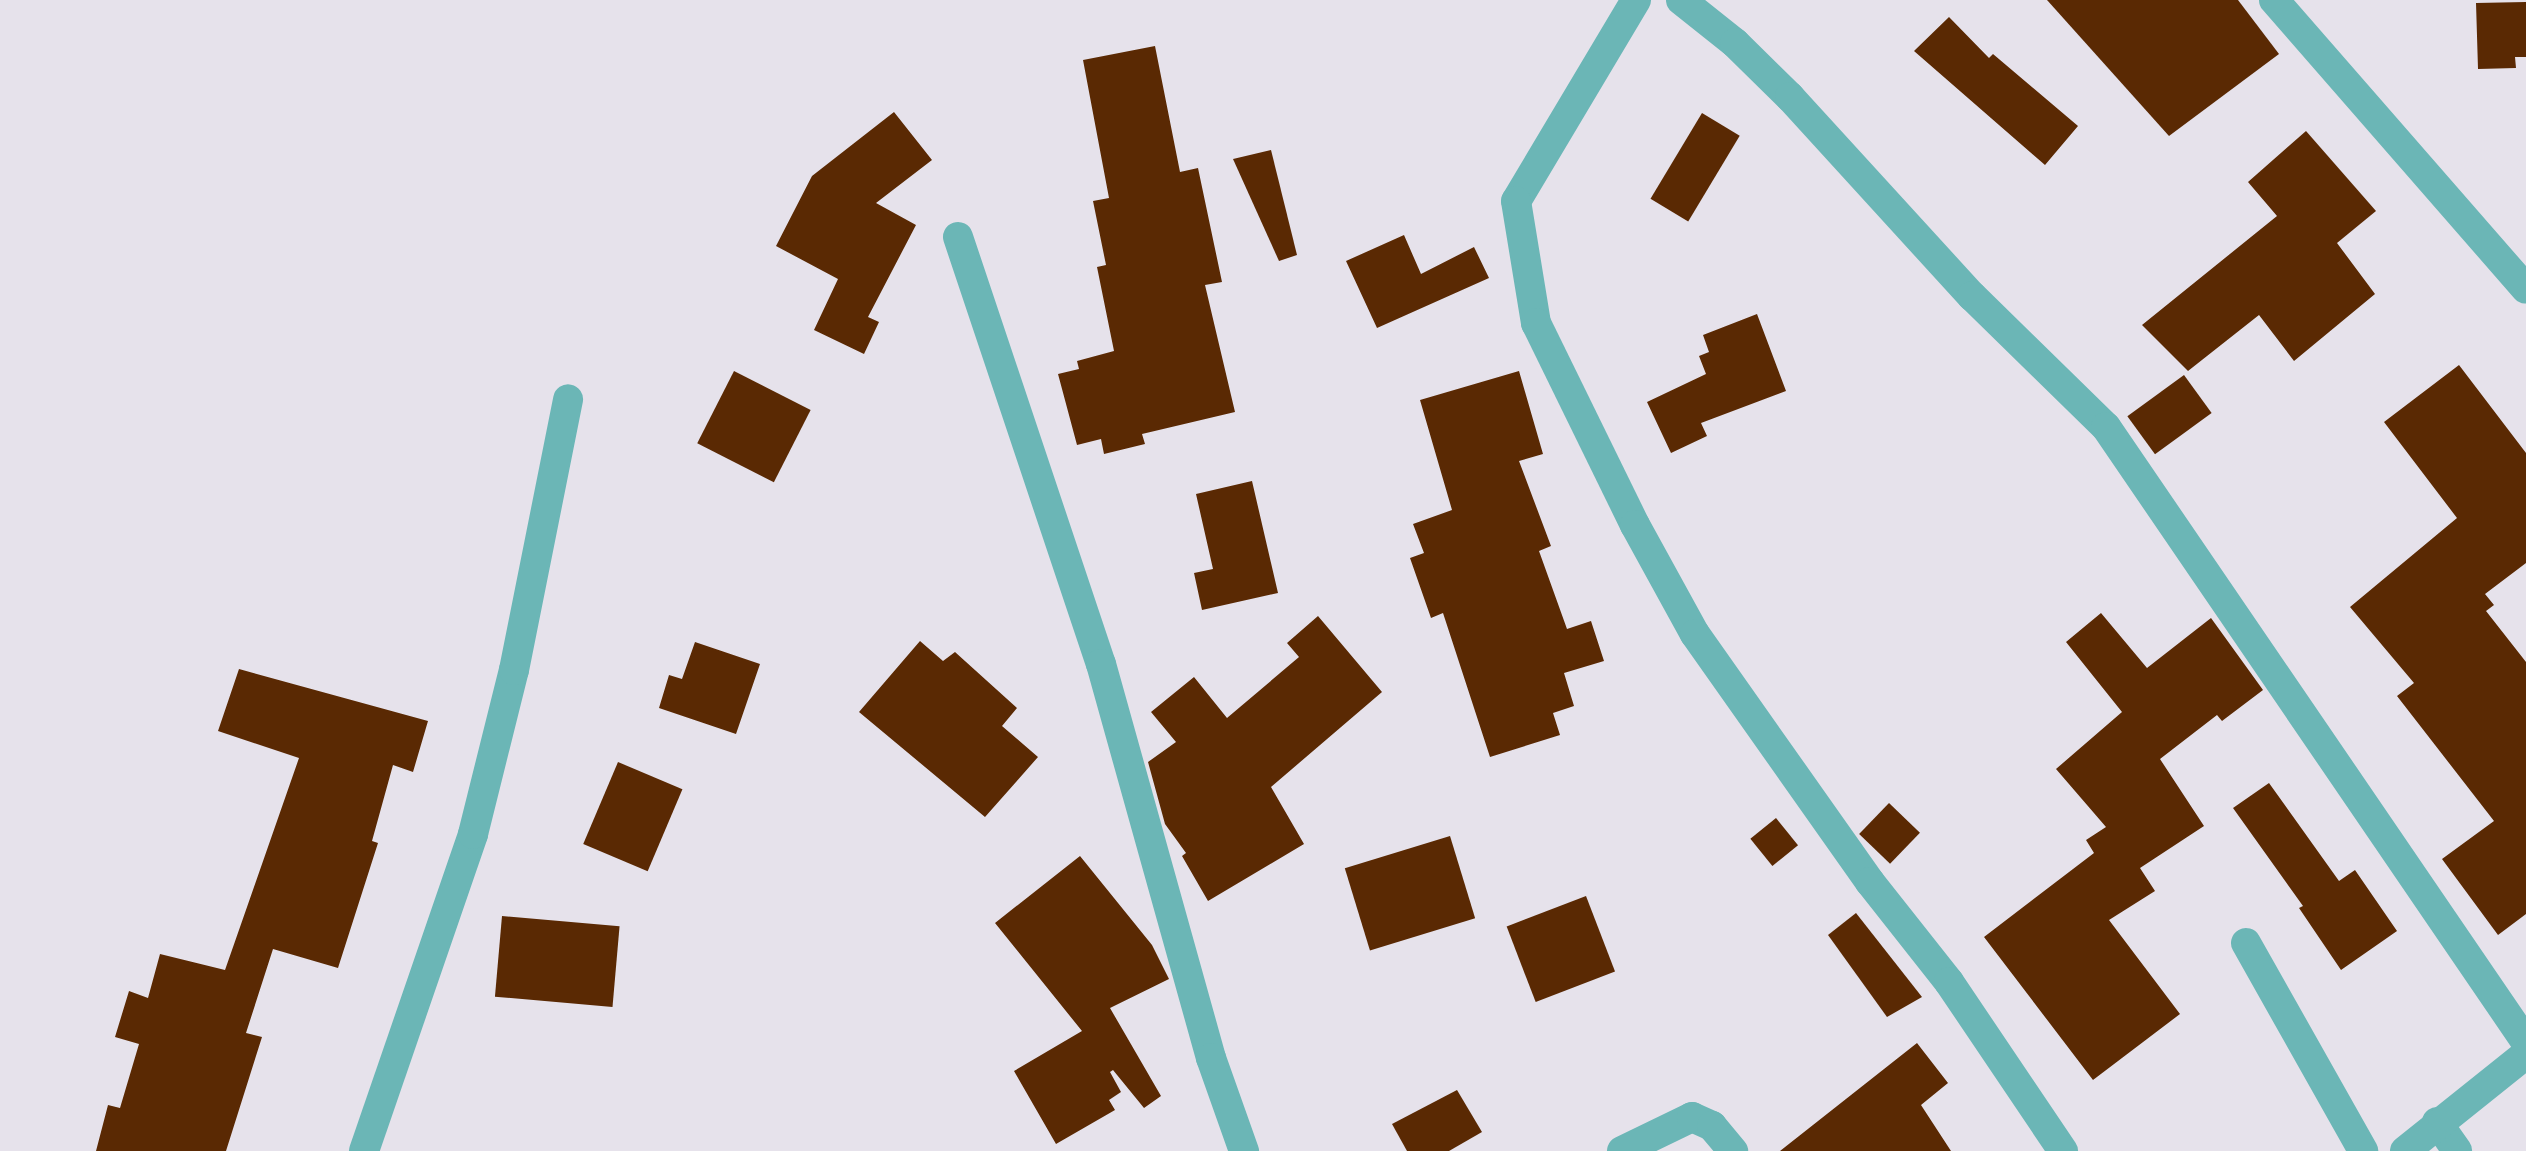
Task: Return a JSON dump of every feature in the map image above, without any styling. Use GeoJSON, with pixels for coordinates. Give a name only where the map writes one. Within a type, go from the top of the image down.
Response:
{"type":"FeatureCollection","features":[{"type":"Feature","properties":{"kind":"street"},"geometry":{"type":"LineString","coordinates":[[1636,0],[1516,202],[1536,323],[1635,525],[1696,634],[1870,882],[1948,982],[2063,1151]]}},
{"type":"Feature","properties":{"kind":"street"},"geometry":{"type":"LineString","coordinates":[[1681,0],[1736,43],[1972,296],[2106,427],[2526,1042]]}},
{"type":"Feature","properties":{"kind":"street"},"geometry":{"type":"LineString","coordinates":[[2274,0],[2526,289]]}},
{"type":"Feature","properties":{"kind":"street"},"geometry":{"type":"LineString","coordinates":[[958,237],[1101,664],[1211,1058],[1244,1151]]}},
{"type":"Feature","properties":{"kind":"street"},"geometry":{"type":"LineString","coordinates":[[364,1151],[473,834],[514,670],[568,400]]}},
{"type":"Feature","properties":{"kind":"street"},"geometry":{"type":"LineString","coordinates":[[2246,943],[2363,1151]]}},
{"type":"Feature","properties":{"kind":"street"},"geometry":{"type":"LineString","coordinates":[[2405,1151],[2526,1054]]}},
{"type":"Feature","properties":{"kind":"street"},"geometry":{"type":"LineString","coordinates":[[1622,1151],[1692,1117],[1712,1126],[1733,1151]]}},
{"type":"Feature","properties":{"kind":"street"},"geometry":{"type":"LineString","coordinates":[[2437,1122],[2457,1151]]}},
{"type":"Feature","properties":{"kind":"building"},"geometry":{"type":"Polygon","coordinates":[[[2047,0],[2238,0],[2279,54],[2169,136],[2047,0]]]}},
{"type":"Feature","properties":{"kind":"building"},"geometry":{"type":"Polygon","coordinates":[[[2526,2],[2526,57],[2515,57],[2516,68],[2478,69],[2476,3],[2526,2]]]}},
{"type":"Feature","properties":{"kind":"building"},"geometry":{"type":"Polygon","coordinates":[[[1949,17],[1989,58],[1993,54],[2078,126],[2045,165],[1914,51],[1949,17]]]}},
{"type":"Feature","properties":{"kind":"building"},"geometry":{"type":"Polygon","coordinates":[[[1155,46],[1180,172],[1198,168],[1222,282],[1205,285],[1235,412],[1142,434],[1145,444],[1104,454],[1101,439],[1077,445],[1058,374],[1079,369],[1077,361],[1114,351],[1097,267],[1106,265],[1093,201],[1109,198],[1083,60],[1155,46]]]}},
{"type":"Feature","properties":{"kind":"building"},"geometry":{"type":"Polygon","coordinates":[[[894,112],[932,160],[876,203],[916,225],[868,317],[879,322],[864,354],[814,330],[838,279],[776,246],[812,176],[894,112]]]}},
{"type":"Feature","properties":{"kind":"building"},"geometry":{"type":"Polygon","coordinates":[[[1702,113],[1740,136],[1688,221],[1650,199],[1702,113]]]}},
{"type":"Feature","properties":{"kind":"building"},"geometry":{"type":"Polygon","coordinates":[[[2306,131],[2376,211],[2337,243],[2375,294],[2294,361],[2259,315],[2188,371],[2142,325],[2277,216],[2248,182],[2306,131]]]}},
{"type":"Feature","properties":{"kind":"building"},"geometry":{"type":"Polygon","coordinates":[[[1271,150],[1297,255],[1279,261],[1233,159],[1271,150]]]}},
{"type":"Feature","properties":{"kind":"building"},"geometry":{"type":"Polygon","coordinates":[[[1404,235],[1421,274],[1474,247],[1489,278],[1377,328],[1346,261],[1404,235]]]}},
{"type":"Feature","properties":{"kind":"building"},"geometry":{"type":"Polygon","coordinates":[[[1757,314],[1786,391],[1701,423],[1707,436],[1671,453],[1647,402],[1706,374],[1699,356],[1709,352],[1703,335],[1757,314]]]}},
{"type":"Feature","properties":{"kind":"building"},"geometry":{"type":"Polygon","coordinates":[[[2459,365],[2526,453],[2526,563],[2485,594],[2494,605],[2486,611],[2526,662],[2526,914],[2498,935],[2442,859],[2494,821],[2397,696],[2414,683],[2350,607],[2457,518],[2384,422],[2459,365]]]}},
{"type":"Feature","properties":{"kind":"building"},"geometry":{"type":"Polygon","coordinates":[[[734,371],[811,410],[774,482],[697,443],[734,371]]]}},
{"type":"Feature","properties":{"kind":"building"},"geometry":{"type":"Polygon","coordinates":[[[1519,371],[1543,454],[1519,461],[1551,546],[1539,551],[1567,629],[1591,621],[1604,661],[1564,673],[1574,706],[1553,713],[1560,735],[1490,757],[1443,613],[1431,618],[1410,558],[1424,553],[1413,524],[1452,510],[1420,400],[1519,371]]]}},
{"type":"Feature","properties":{"kind":"building"},"geometry":{"type":"Polygon","coordinates":[[[2184,375],[2212,413],[2155,454],[2127,416],[2184,375]]]}},
{"type":"Feature","properties":{"kind":"building"},"geometry":{"type":"Polygon","coordinates":[[[1252,481],[1278,593],[1202,610],[1194,573],[1213,569],[1196,494],[1252,481]]]}},
{"type":"Feature","properties":{"kind":"building"},"geometry":{"type":"Polygon","coordinates":[[[2101,613],[2147,668],[2211,618],[2263,690],[2222,721],[2217,715],[2160,759],[2204,826],[2140,868],[2155,891],[2109,920],[2180,1014],[2093,1080],[1984,937],[2094,853],[2086,840],[2106,827],[2056,769],[2122,712],[2066,642],[2101,613]]]}},
{"type":"Feature","properties":{"kind":"building"},"geometry":{"type":"Polygon","coordinates":[[[1318,616],[1382,692],[1271,787],[1304,844],[1208,901],[1182,856],[1186,853],[1165,824],[1148,762],[1176,742],[1151,712],[1194,677],[1227,718],[1299,657],[1287,643],[1318,616]]]}},
{"type":"Feature","properties":{"kind":"building"},"geometry":{"type":"Polygon","coordinates":[[[920,641],[943,661],[955,652],[1017,708],[1002,726],[1038,757],[985,817],[859,712],[920,641]]]}},
{"type":"Feature","properties":{"kind":"building"},"geometry":{"type":"Polygon","coordinates":[[[695,642],[760,664],[736,734],[659,708],[669,675],[682,679],[695,642]]]}},
{"type":"Feature","properties":{"kind":"building"},"geometry":{"type":"Polygon","coordinates":[[[239,669],[428,721],[413,772],[393,765],[372,841],[378,843],[338,968],[273,949],[246,1033],[262,1037],[226,1151],[96,1151],[108,1105],[120,1108],[139,1044],[115,1037],[129,991],[148,998],[160,954],[225,970],[299,758],[218,731],[239,669]]]}},
{"type":"Feature","properties":{"kind":"building"},"geometry":{"type":"Polygon","coordinates":[[[618,762],[682,789],[648,871],[583,844],[618,762]]]}},
{"type":"Feature","properties":{"kind":"building"},"geometry":{"type":"Polygon","coordinates":[[[2269,783],[2339,881],[2355,870],[2397,931],[2341,970],[2299,908],[2303,906],[2233,808],[2269,783]]]}},
{"type":"Feature","properties":{"kind":"building"},"geometry":{"type":"Polygon","coordinates":[[[1889,803],[1920,833],[1890,864],[1859,834],[1889,803]]]}},
{"type":"Feature","properties":{"kind":"building"},"geometry":{"type":"Polygon","coordinates":[[[1776,818],[1798,845],[1772,866],[1750,839],[1776,818]]]}},
{"type":"Feature","properties":{"kind":"building"},"geometry":{"type":"Polygon","coordinates":[[[1450,836],[1475,918],[1370,950],[1345,868],[1450,836]]]}},
{"type":"Feature","properties":{"kind":"building"},"geometry":{"type":"Polygon","coordinates":[[[1080,856],[1152,945],[1169,979],[1110,1008],[1161,1096],[1144,1108],[1113,1070],[1110,1072],[1121,1092],[1109,1100],[1115,1110],[1056,1144],[1014,1071],[1082,1031],[995,923],[1080,856]]]}},
{"type":"Feature","properties":{"kind":"building"},"geometry":{"type":"Polygon","coordinates":[[[1586,896],[1615,972],[1536,1002],[1507,926],[1586,896]]]}},
{"type":"Feature","properties":{"kind":"building"},"geometry":{"type":"Polygon","coordinates":[[[1856,913],[1922,997],[1887,1017],[1828,935],[1856,913]]]}},
{"type":"Feature","properties":{"kind":"building"},"geometry":{"type":"Polygon","coordinates":[[[502,916],[620,926],[612,1007],[495,997],[502,916]]]}},
{"type":"Feature","properties":{"kind":"building"},"geometry":{"type":"Polygon","coordinates":[[[1917,1043],[1948,1083],[1921,1105],[1951,1151],[1780,1151],[1917,1043]]]}},
{"type":"Feature","properties":{"kind":"building"},"geometry":{"type":"Polygon","coordinates":[[[1457,1090],[1482,1132],[1449,1151],[1407,1151],[1392,1124],[1457,1090]]]}}]}
